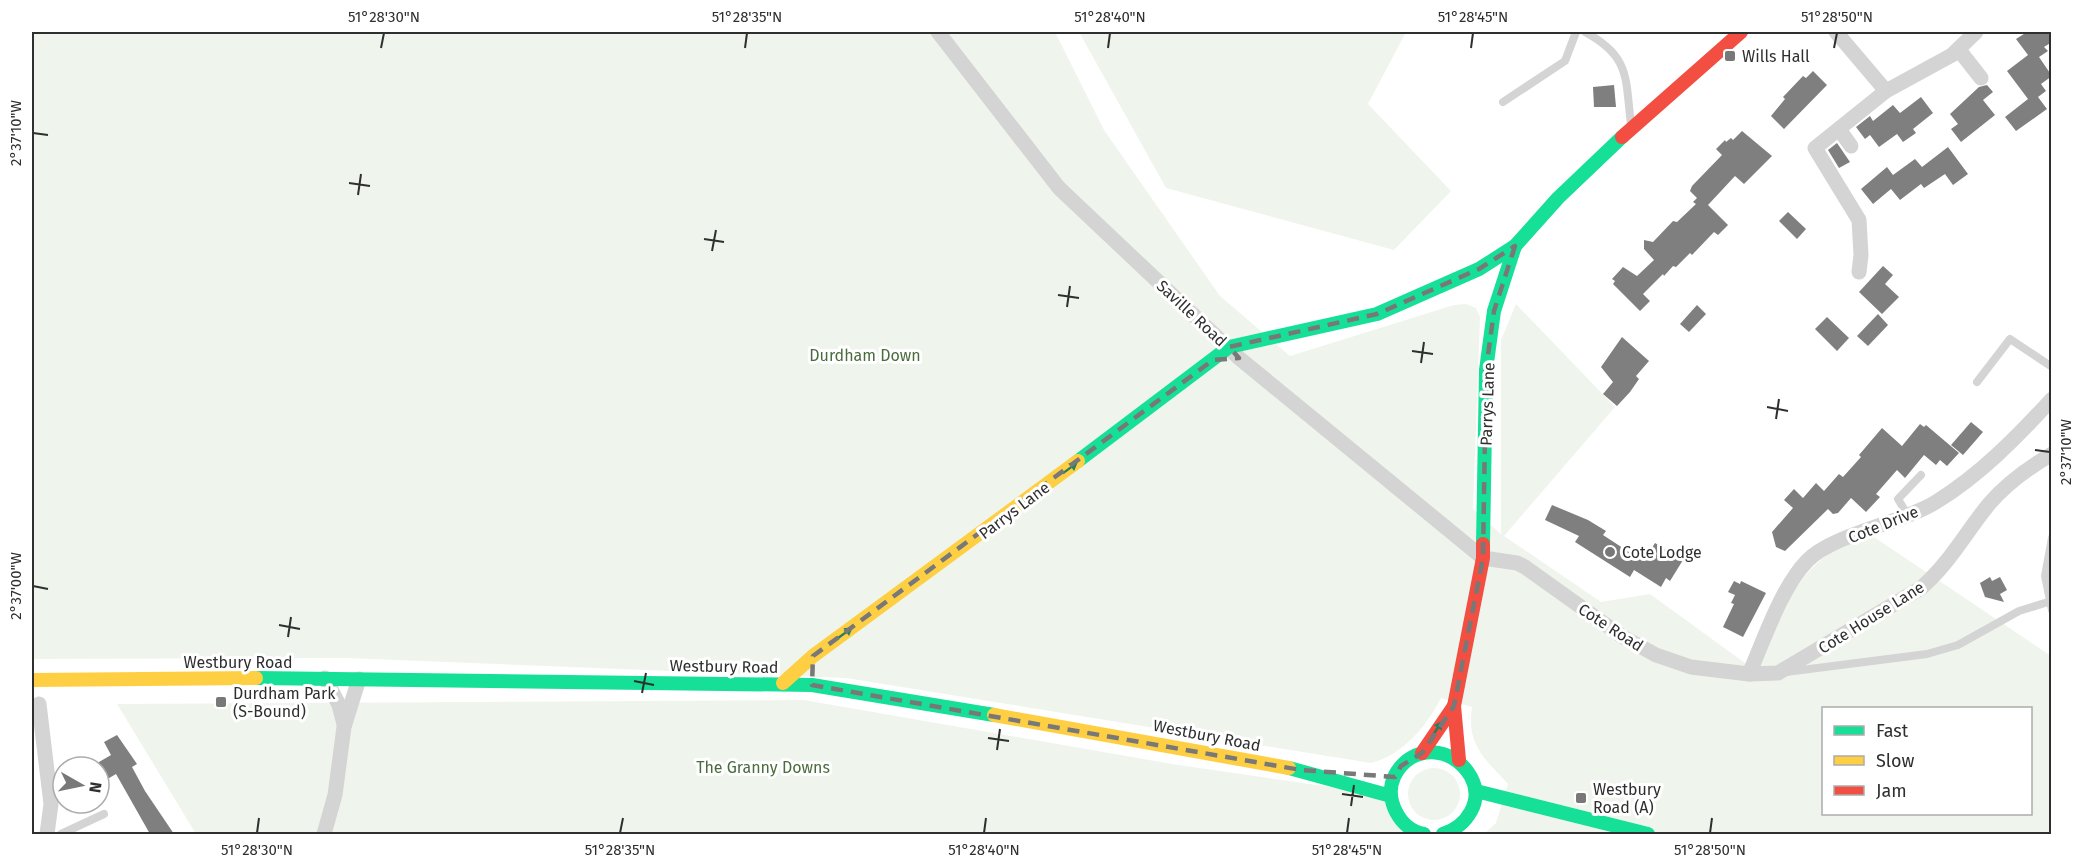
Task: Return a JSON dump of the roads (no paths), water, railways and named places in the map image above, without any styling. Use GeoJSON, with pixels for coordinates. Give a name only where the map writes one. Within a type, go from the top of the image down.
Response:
{"type":"FeatureCollection","features":[{"type":"Feature","properties":{"kind":"main road","name":"Parrys Lane"},"geometry":{"type":"LineString","coordinates":[[1234,352],[1377,314],[1479,269],[1515,246],[1558,198],[1631,128],[1741,32]]}},
{"type":"Feature","properties":{"kind":"main road","name":"Parrys Lane"},"geometry":{"type":"LineString","coordinates":[[1459,760],[1454,706],[1483,558],[1486,370],[1494,311],[1515,246]]}},
{"type":"Feature","properties":{"kind":"main road","name":"Parrys Lane"},"geometry":{"type":"LineString","coordinates":[[783,683],[813,656],[998,522],[1213,360]]}},
{"type":"Feature","properties":{"kind":"main road"},"geometry":{"type":"LineString","coordinates":[[812,685],[813,656]]}},
{"type":"Feature","properties":{"kind":"main road","name":"Westbury Road"},"geometry":{"type":"LineString","coordinates":[[32,680],[325,678],[812,685],[1179,746],[1301,770],[1391,796]]}},
{"type":"Feature","properties":{"kind":"main road","name":"Parrys Lane"},"geometry":{"type":"LineString","coordinates":[[1391,796],[1390,776],[1422,753],[1454,706]]}},
{"type":"Feature","properties":{"kind":"main road"},"geometry":{"type":"LineString","coordinates":[[1422,753],[1441,752],[1459,760],[1471,774],[1476,791],[1472,810],[1458,828],[1443,834]]}},
{"type":"Feature","properties":{"kind":"main road","name":"Westbury Road"},"geometry":{"type":"LineString","coordinates":[[1301,770],[1364,774]]}},
{"type":"Feature","properties":{"kind":"main road"},"geometry":{"type":"LineString","coordinates":[[1476,791],[1607,826],[1648,834]]}},
{"type":"Feature","properties":{"kind":"main road"},"geometry":{"type":"LineString","coordinates":[[1391,796],[1399,819],[1421,834]]}},
{"type":"Feature","properties":{"kind":"main road"},"geometry":{"type":"LineString","coordinates":[[1472,810],[1491,812]]}},
{"type":"Feature","properties":{"kind":"main road"},"geometry":{"type":"LineString","coordinates":[[1510,815],[1607,826]]}},
{"type":"Feature","properties":{"kind":"street","name":"Saville Road"},"geometry":{"type":"LineString","coordinates":[[939,32],[1059,188],[1234,352],[1483,558]]}},
{"type":"Feature","properties":{"kind":"street"},"geometry":{"type":"LineString","coordinates":[[1836,32],[1886,91]]}},
{"type":"Feature","properties":{"kind":"street"},"geometry":{"type":"LineString","coordinates":[[1859,272],[1861,255],[1859,220],[1815,148],[1886,91],[1959,50],[1976,32]]}},
{"type":"Feature","properties":{"kind":"street"},"geometry":{"type":"LineString","coordinates":[[1959,50],[1981,78]]}},
{"type":"Feature","properties":{"kind":"street"},"geometry":{"type":"LineString","coordinates":[[1839,129],[1851,146]]}},
{"type":"Feature","properties":{"kind":"street","name":"Parrys Lane"},"geometry":{"type":"LineString","coordinates":[[1213,360],[1234,352]]}},
{"type":"Feature","properties":{"kind":"street","name":"Cote Drive"},"geometry":{"type":"LineString","coordinates":[[1749,675],[1775,616],[1808,560],[1833,544],[1935,503],[2007,447],[2052,399]]}},
{"type":"Feature","properties":{"kind":"street","name":"Cote House Lane"},"geometry":{"type":"LineString","coordinates":[[1749,675],[1778,673],[1921,588],[1938,574],[1990,503],[2021,473],[2052,454]]}},
{"type":"Feature","properties":{"kind":"street","name":"Cote Road"},"geometry":{"type":"LineString","coordinates":[[1483,558],[1517,563],[1525,567],[1623,637],[1656,655],[1691,667],[1749,675]]}},
{"type":"Feature","properties":{"kind":"street"},"geometry":{"type":"LineString","coordinates":[[325,678],[339,705],[344,727]]}},
{"type":"Feature","properties":{"kind":"street"},"geometry":{"type":"LineString","coordinates":[[324,834],[336,786],[344,727],[359,679]]}},
{"type":"Feature","properties":{"kind":"street"},"geometry":{"type":"LineString","coordinates":[[37,706],[51,804],[47,834]]}},
{"type":"Feature","properties":{"kind":"lane"},"geometry":{"type":"LineString","coordinates":[[1503,102],[1564,62],[1576,32]]}},
{"type":"Feature","properties":{"kind":"lane"},"geometry":{"type":"LineString","coordinates":[[1585,32],[1597,38],[1625,69],[1631,128]]}},
{"type":"Feature","properties":{"kind":"lane"},"geometry":{"type":"LineString","coordinates":[[1977,382],[2010,339],[2052,367]]}},
{"type":"Feature","properties":{"kind":"lane"},"geometry":{"type":"LineString","coordinates":[[1907,514],[1898,499],[1922,475]]}},
{"type":"Feature","properties":{"kind":"lane"},"geometry":{"type":"LineString","coordinates":[[1778,673],[1927,654],[1958,645],[2019,611],[2050,606],[2045,576],[2052,538]]}},
{"type":"Feature","properties":{"kind":"lane"},"geometry":{"type":"LineString","coordinates":[[61,834],[102,815]]}},
{"type":"Feature","properties":{"kind":"place","name":"Wills Hall"},"geometry":{"type":"Point","coordinates":[1730,56]}},
{"type":"Feature","properties":{"kind":"place","name":"Cote Lodge"},"geometry":{"type":"Point","coordinates":[1610,552]}},
{"type":"Feature","properties":{"kind":"place","name":"Durdham Park (S-Bound)"},"geometry":{"type":"Point","coordinates":[221,702]}},
{"type":"Feature","properties":{"kind":"place","name":"Westbury Road (A)"},"geometry":{"type":"Point","coordinates":[1581,798]}},
{"type":"Feature","properties":{"kind":"park label","name":"Durdham Down"},"geometry":{"type":"Point","coordinates":[865,355]}},
{"type":"Feature","properties":{"kind":"park label","name":"The Granny Downs"},"geometry":{"type":"Point","coordinates":[763,767]}}]}
